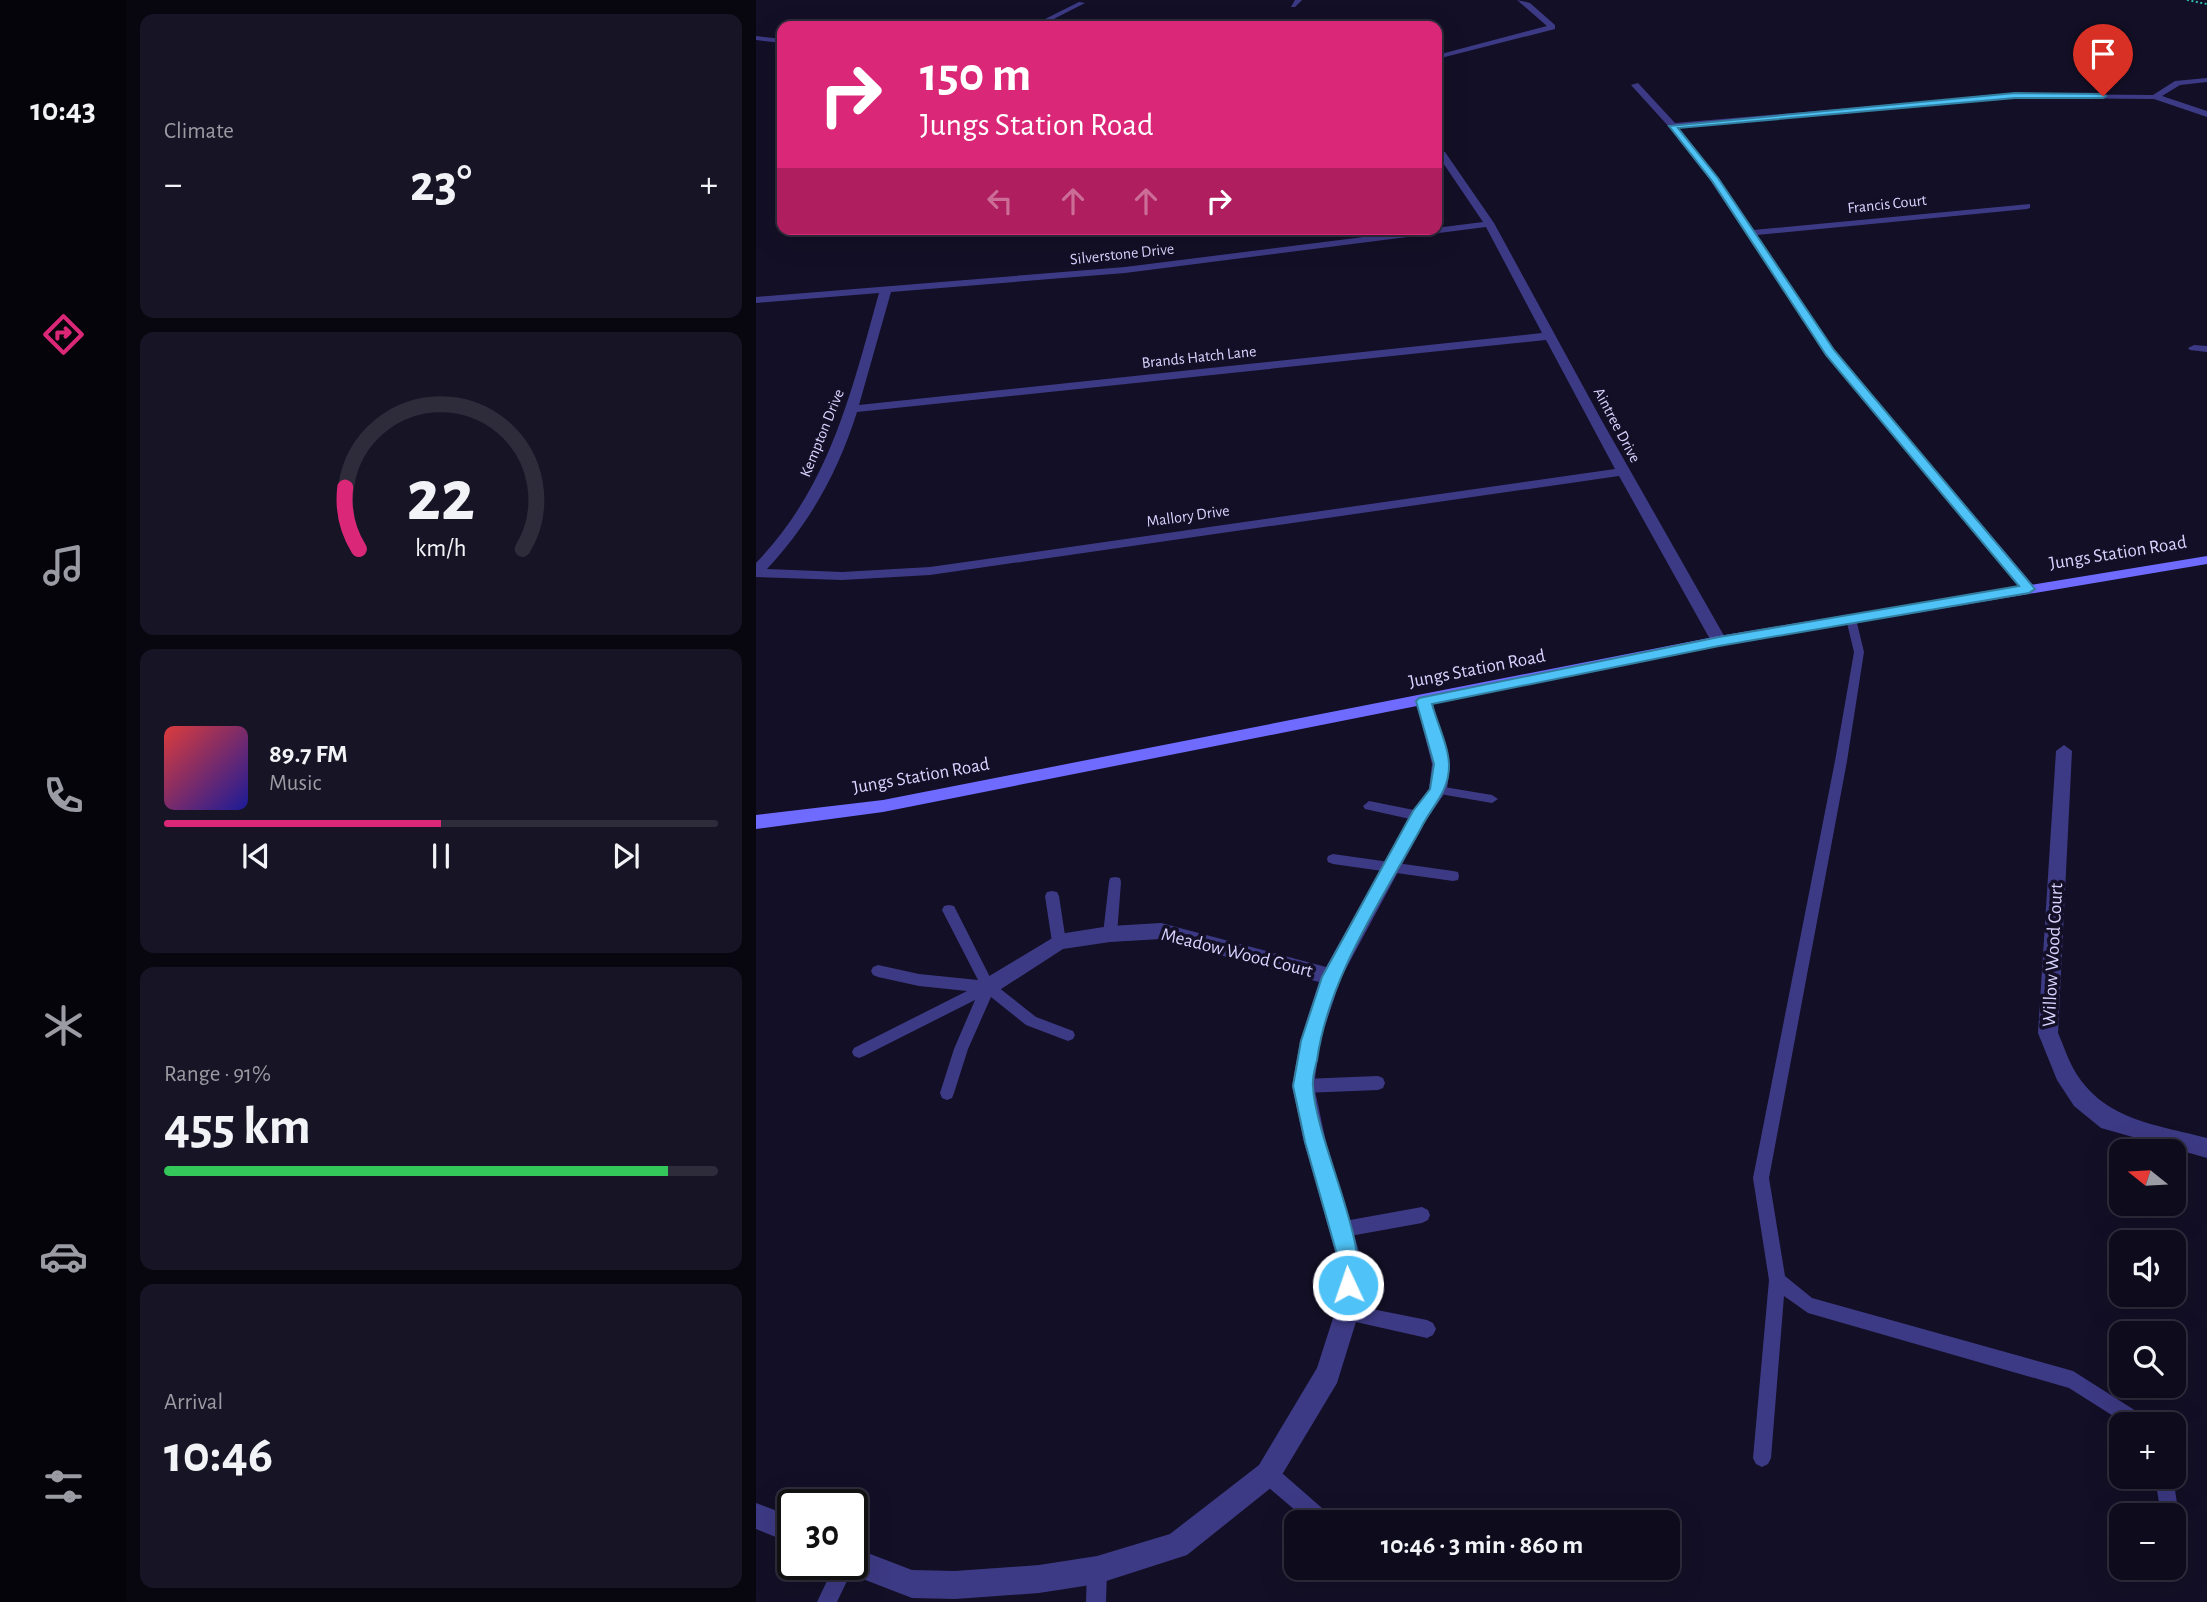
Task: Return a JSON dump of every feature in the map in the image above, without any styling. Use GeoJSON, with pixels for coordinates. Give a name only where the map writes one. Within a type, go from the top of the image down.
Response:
{"type":"FeatureCollection","features":[{"type":"Feature","properties":{"kind":"main road","name":"Jungs Station Road"},"geometry":{"type":"LineString","coordinates":[[756,822],[883,806],[1719,641],[2207,560]]}},
{"type":"Feature","properties":{"kind":"street"},"geometry":{"type":"LineString","coordinates":[[1442,56],[1552,27],[1528,4],[1520,0]]}},
{"type":"Feature","properties":{"kind":"street"},"geometry":{"type":"LineString","coordinates":[[1045,21],[1081,3]]}},
{"type":"Feature","properties":{"kind":"street"},"geometry":{"type":"LineString","coordinates":[[756,38],[777,40]]}},
{"type":"Feature","properties":{"kind":"street"},"geometry":{"type":"LineString","coordinates":[[2155,97],[2178,83],[2207,80]]}},
{"type":"Feature","properties":{"kind":"street"},"geometry":{"type":"LineString","coordinates":[[1635,86],[1673,126],[1715,180],[1830,352],[2029,589]]}},
{"type":"Feature","properties":{"kind":"street"},"geometry":{"type":"LineString","coordinates":[[1673,126],[2015,96],[2155,97],[2207,114]]}},
{"type":"Feature","properties":{"kind":"street","name":"Aintree Drive"},"geometry":{"type":"LineString","coordinates":[[1442,155],[1460,176],[1489,224],[1623,472],[1719,641]]}},
{"type":"Feature","properties":{"kind":"street","name":"Francis Court"},"geometry":{"type":"LineString","coordinates":[[1750,233],[2027,206]]}},
{"type":"Feature","properties":{"kind":"street","name":"Silverstone Drive"},"geometry":{"type":"LineString","coordinates":[[1442,230],[1489,224]]}},
{"type":"Feature","properties":{"kind":"street","name":"Silverstone Drive"},"geometry":{"type":"LineString","coordinates":[[756,300],[1125,271],[1404,235]]}},
{"type":"Feature","properties":{"kind":"street","name":"Kempton Drive"},"geometry":{"type":"LineString","coordinates":[[756,572],[792,532],[821,485],[852,409],[886,289]]}},
{"type":"Feature","properties":{"kind":"street","name":"Brands Hatch Lane"},"geometry":{"type":"LineString","coordinates":[[852,409],[1550,336]]}},
{"type":"Feature","properties":{"kind":"street"},"geometry":{"type":"LineString","coordinates":[[2194,348],[2207,349]]}},
{"type":"Feature","properties":{"kind":"street","name":"Mallory Drive"},"geometry":{"type":"LineString","coordinates":[[756,572],[842,576],[930,571],[1623,472]]}},
{"type":"Feature","properties":{"kind":"street"},"geometry":{"type":"LineString","coordinates":[[868,1567],[912,1584],[953,1594],[1097,1570],[1177,1545],[1268,1474],[1328,1374],[1347,1312],[1349,1258],[1339,1230],[1303,1086],[1310,1041],[1331,977],[1419,816],[1438,790],[1441,764],[1424,701]]}},
{"type":"Feature","properties":{"kind":"street","name":"Willow Wood Court"},"geometry":{"type":"LineString","coordinates":[[2064,751],[2048,1033],[2070,1082],[2082,1099],[2109,1121],[2207,1148]]}},
{"type":"Feature","properties":{"kind":"street","name":"Meadow Wood Court"},"geometry":{"type":"LineString","coordinates":[[988,987],[1059,942],[1110,934],[1161,931],[1206,941],[1331,977]]}},
{"type":"Feature","properties":{"kind":"street"},"geometry":{"type":"LineString","coordinates":[[756,1516],[777,1525]]}},
{"type":"Feature","properties":{"kind":"lane"},"geometry":{"type":"LineString","coordinates":[[1762,1458],[1777,1280],[1761,1178],[1857,666],[1859,652],[1851,619]]}},
{"type":"Feature","properties":{"kind":"lane"},"geometry":{"type":"LineString","coordinates":[[1438,790],[1492,799]]}},
{"type":"Feature","properties":{"kind":"lane"},"geometry":{"type":"LineString","coordinates":[[1369,806],[1419,816]]}},
{"type":"Feature","properties":{"kind":"lane"},"geometry":{"type":"LineString","coordinates":[[1333,859],[1453,876]]}},
{"type":"Feature","properties":{"kind":"lane"},"geometry":{"type":"LineString","coordinates":[[1110,934],[1115,882]]}},
{"type":"Feature","properties":{"kind":"lane"},"geometry":{"type":"LineString","coordinates":[[1052,896],[1059,942]]}},
{"type":"Feature","properties":{"kind":"lane"},"geometry":{"type":"LineString","coordinates":[[949,910],[988,987],[1031,1021],[1068,1035]]}},
{"type":"Feature","properties":{"kind":"lane"},"geometry":{"type":"LineString","coordinates":[[878,971],[919,980],[988,987]]}},
{"type":"Feature","properties":{"kind":"lane"},"geometry":{"type":"LineString","coordinates":[[859,1052],[988,987]]}},
{"type":"Feature","properties":{"kind":"lane"},"geometry":{"type":"LineString","coordinates":[[947,1093],[961,1049],[988,987]]}},
{"type":"Feature","properties":{"kind":"lane"},"geometry":{"type":"LineString","coordinates":[[1303,1086],[1378,1083]]}},
{"type":"Feature","properties":{"kind":"lane"},"geometry":{"type":"LineString","coordinates":[[1339,1230],[1422,1215]]}},
{"type":"Feature","properties":{"kind":"lane"},"geometry":{"type":"LineString","coordinates":[[1777,1280],[1808,1305],[2073,1380],[2122,1412]]}},
{"type":"Feature","properties":{"kind":"lane"},"geometry":{"type":"LineString","coordinates":[[1347,1312],[1427,1329]]}},
{"type":"Feature","properties":{"kind":"lane"},"geometry":{"type":"LineString","coordinates":[[1268,1474],[1309,1510]]}},
{"type":"Feature","properties":{"kind":"lane"},"geometry":{"type":"LineString","coordinates":[[1096,1602],[1097,1570]]}},
{"type":"Feature","properties":{"kind":"lane"},"geometry":{"type":"LineString","coordinates":[[827,1602],[837,1580]]}},
{"type":"Feature","properties":{"kind":"path"},"geometry":{"type":"LineString","coordinates":[[2187,0],[2207,4]]}},
{"type":"Feature","properties":{"kind":"route"},"geometry":{"type":"LineString","coordinates":[[1348,1285],[1349,1258],[1315,1142],[1303,1086],[1310,1041],[1331,977],[1419,816],[1438,790],[1441,764],[1424,701],[1719,641],[2029,589],[1830,352],[1715,180],[1673,126],[2015,96],[2103,96]]}}]}
